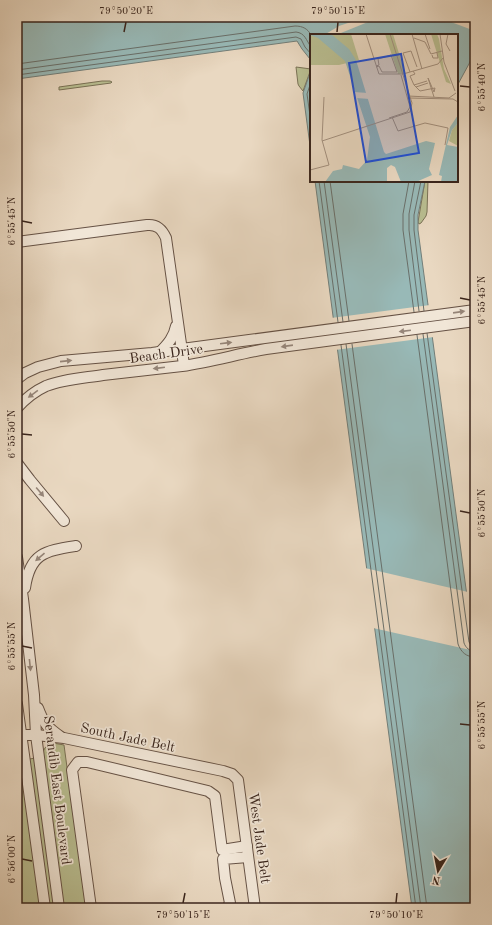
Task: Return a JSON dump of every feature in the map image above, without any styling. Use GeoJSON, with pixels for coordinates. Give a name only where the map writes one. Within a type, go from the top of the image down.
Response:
{"type":"FeatureCollection","features":[{"type":"Feature","properties":{"kind":"street"},"geometry":{"type":"LineString","coordinates":[[17,242],[147,225],[160,228],[166,238],[184,365]]}},
{"type":"Feature","properties":{"kind":"street","name":"Beach Drive"},"geometry":{"type":"LineString","coordinates":[[17,379],[25,373],[38,367],[60,361],[160,352],[475,310]]}},
{"type":"Feature","properties":{"kind":"street"},"geometry":{"type":"LineString","coordinates":[[160,352],[168,345],[172,338],[177,318]]}},
{"type":"Feature","properties":{"kind":"street","name":"Beach Drive"},"geometry":{"type":"LineString","coordinates":[[17,408],[23,401],[37,391],[61,381],[184,365],[222,359],[260,350],[475,321]]}},
{"type":"Feature","properties":{"kind":"street"},"geometry":{"type":"LineString","coordinates":[[17,463],[64,521]]}},
{"type":"Feature","properties":{"kind":"street"},"geometry":{"type":"LineString","coordinates":[[23,599],[27,575],[37,558],[46,552],[55,549],[76,546]]}},
{"type":"Feature","properties":{"kind":"street","name":"Serandib East Boulevard"},"geometry":{"type":"LineString","coordinates":[[17,556],[34,695],[36,735],[59,908]]}},
{"type":"Feature","properties":{"kind":"street"},"geometry":{"type":"LineString","coordinates":[[34,695],[42,720],[49,729],[64,738]]}},
{"type":"Feature","properties":{"kind":"street","name":"Serandib East Boulevard"},"geometry":{"type":"LineString","coordinates":[[17,704],[19,735],[45,908]]}},
{"type":"Feature","properties":{"kind":"street","name":"South Jade Belt"},"geometry":{"type":"LineString","coordinates":[[19,735],[64,738],[232,774]]}},
{"type":"Feature","properties":{"kind":"street"},"geometry":{"type":"LineString","coordinates":[[91,908],[72,770],[78,762],[87,762],[208,790],[215,796],[222,850],[247,846]]}},
{"type":"Feature","properties":{"kind":"street","name":"West Jade Belt"},"geometry":{"type":"LineString","coordinates":[[232,774],[238,780],[255,908]]}},
{"type":"Feature","properties":{"kind":"street"},"geometry":{"type":"LineString","coordinates":[[227,908],[230,903],[223,859],[248,856]]}},
{"type":"Feature","properties":{"kind":"green space"},"geometry":{"type":"Polygon","coordinates":[[[296,67],[310,69],[303,91],[298,84],[296,67]]]}},
{"type":"Feature","properties":{"kind":"green space"},"geometry":{"type":"Polygon","coordinates":[[[102,81],[112,82],[59,90],[59,87],[102,81]]]}},
{"type":"Feature","properties":{"kind":"green space"},"geometry":{"type":"Polygon","coordinates":[[[425,182],[428,182],[427,212],[421,223],[419,224],[418,222],[425,182]]]}},
{"type":"Feature","properties":{"kind":"green space"},"geometry":{"type":"Polygon","coordinates":[[[53,743],[64,745],[86,908],[18,908],[17,748],[23,760],[42,757],[45,748],[53,743]]]}},
{"type":"Feature","properties":{"kind":"water"},"geometry":{"type":"Polygon","coordinates":[[[17,17],[475,17],[475,46],[470,62],[458,84],[458,34],[310,34],[310,59],[297,41],[17,79],[17,17]]]}},
{"type":"Feature","properties":{"kind":"water"},"geometry":{"type":"Polygon","coordinates":[[[310,73],[310,146],[303,93],[310,73]]]}},
{"type":"Feature","properties":{"kind":"water"},"geometry":{"type":"Polygon","coordinates":[[[315,182],[425,182],[418,215],[418,230],[475,656],[475,908],[412,908],[315,182]]]}},
{"type":"Feature","properties":{"kind":"pier"},"geometry":{"type":"Polygon","coordinates":[[[366,17],[402,17],[368,22],[338,34],[326,34],[339,26],[366,17]]]}},
{"type":"Feature","properties":{"kind":"pier"},"geometry":{"type":"Polygon","coordinates":[[[421,17],[453,17],[475,25],[475,31],[451,22],[421,17]]]}},
{"type":"Feature","properties":{"kind":"pier"},"geometry":{"type":"Polygon","coordinates":[[[430,305],[434,337],[335,350],[331,318],[430,305]]]}},
{"type":"Feature","properties":{"kind":"pier"},"geometry":{"type":"Polygon","coordinates":[[[365,568],[468,592],[475,651],[373,628],[365,568]]]}}]}
